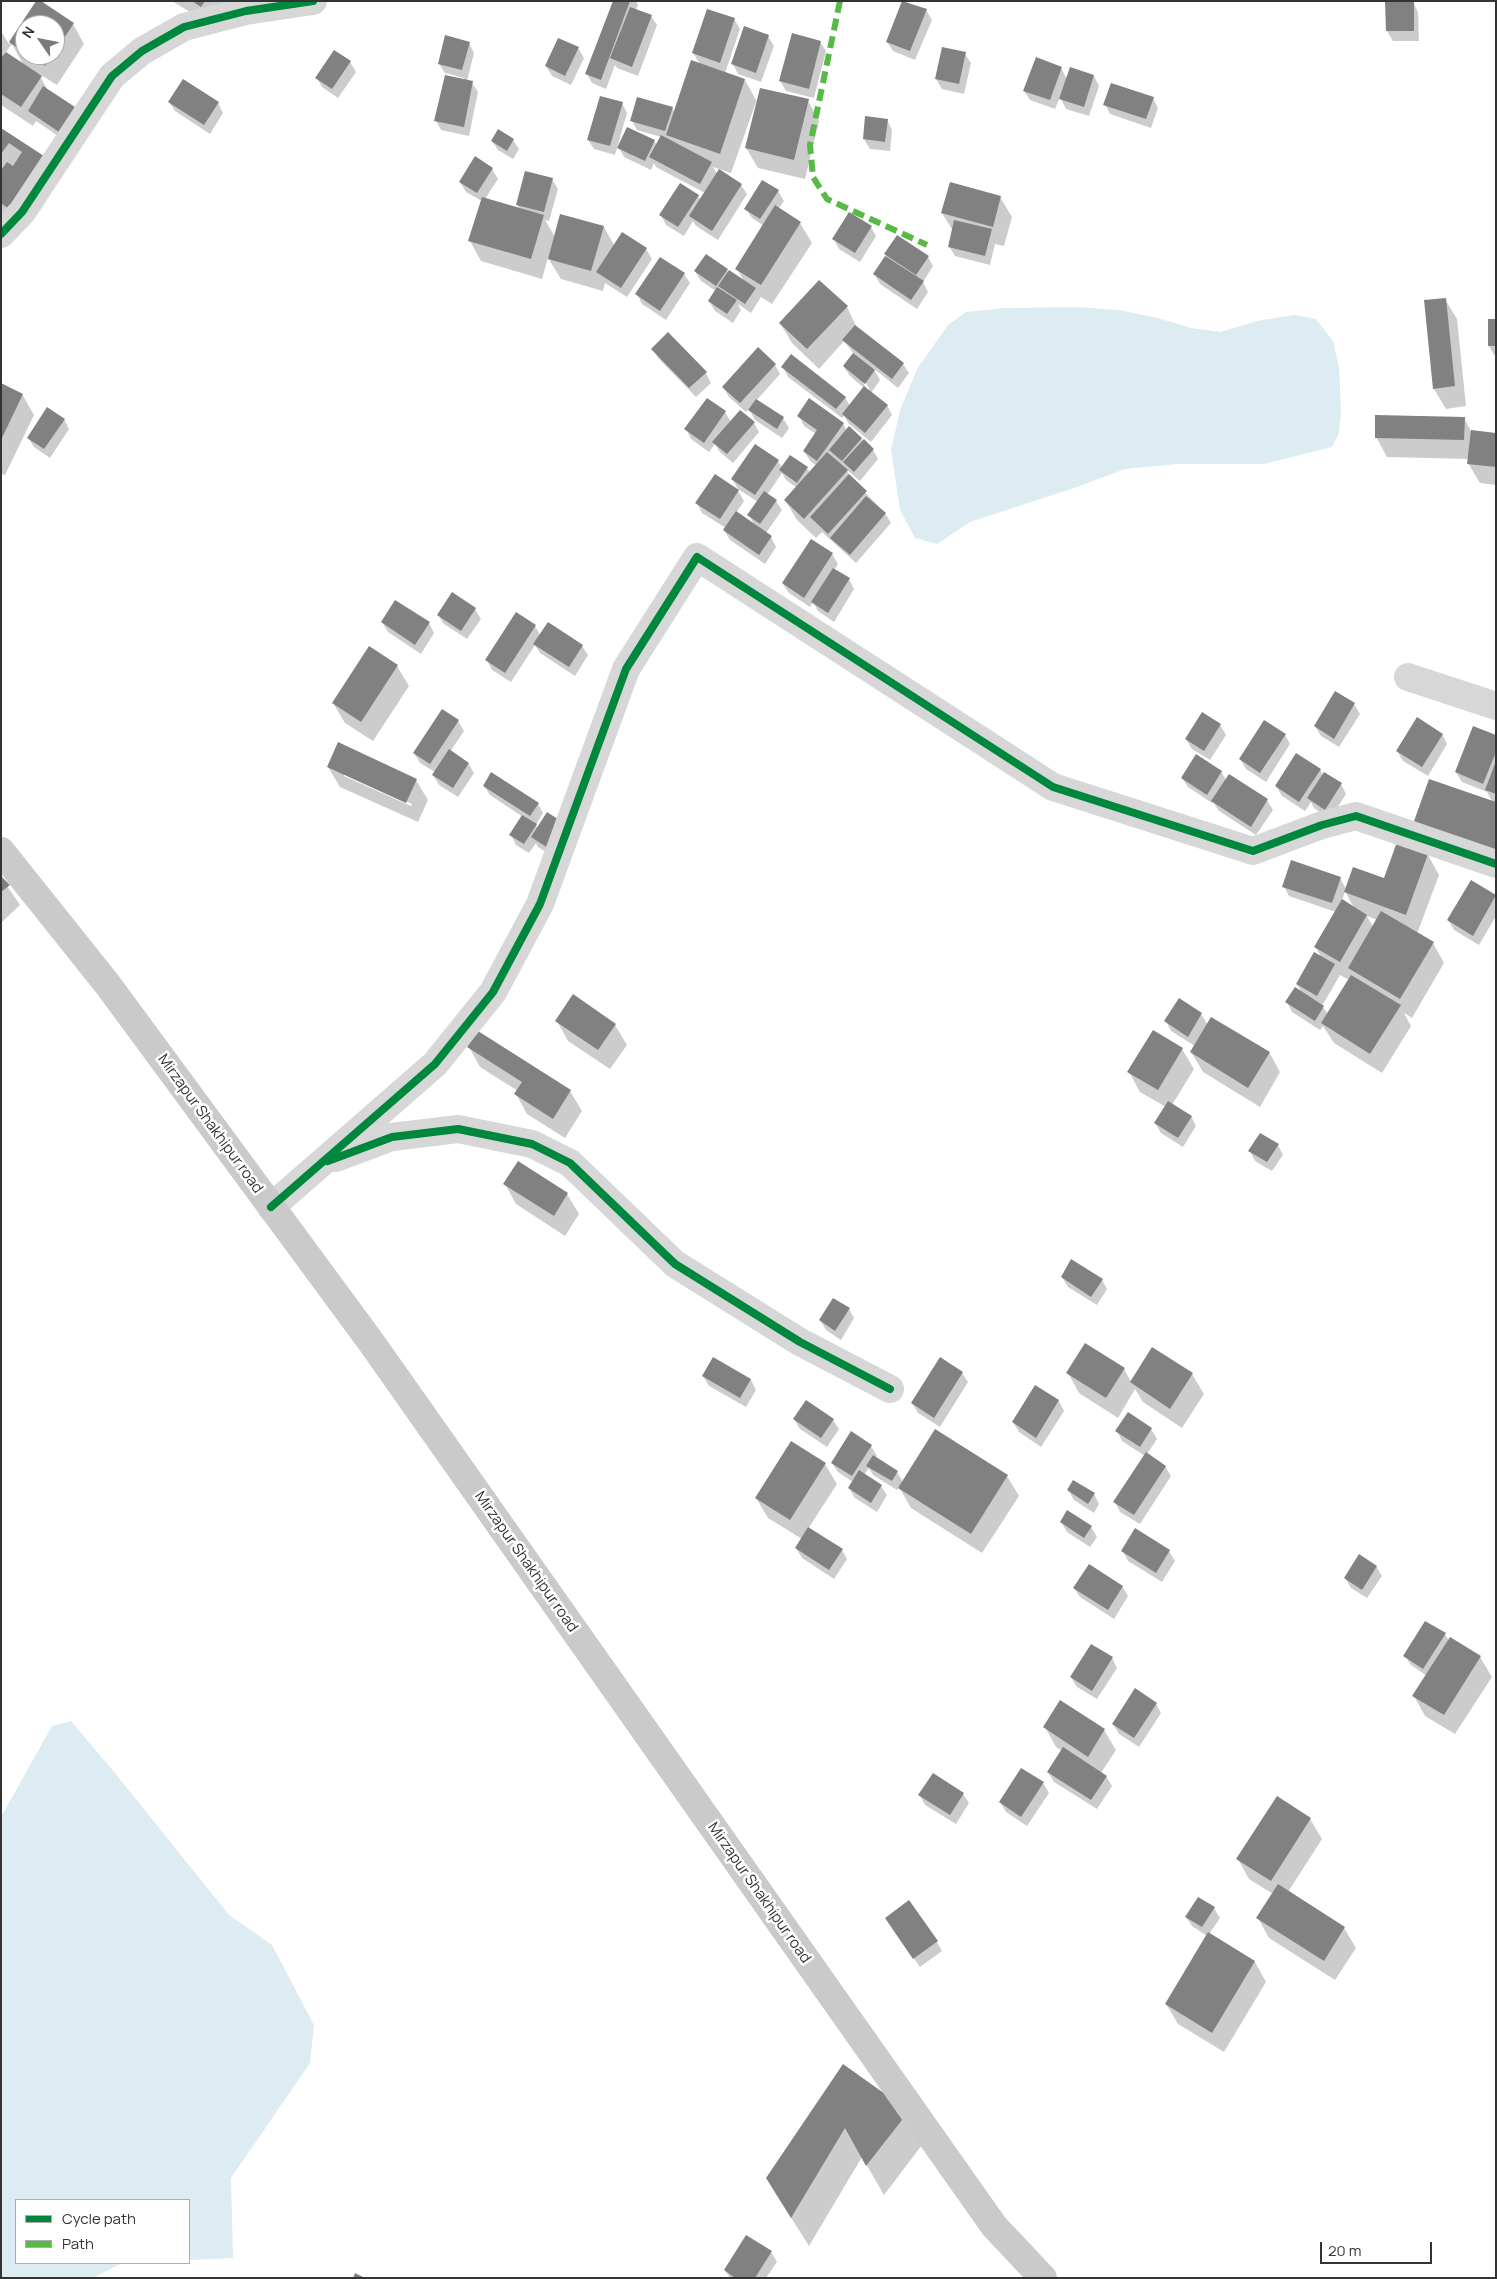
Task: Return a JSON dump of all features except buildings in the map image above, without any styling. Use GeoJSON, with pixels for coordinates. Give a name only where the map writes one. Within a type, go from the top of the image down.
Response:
{"type":"FeatureCollection","features":[{"type":"Feature","properties":{"kind":"main road","name":"Mirzapur Shakhipur road"},"geometry":{"type":"LineString","coordinates":[[1,851],[108,985],[382,1359],[994,2226],[1043,2278]]}},
{"type":"Feature","properties":{"kind":"street"},"geometry":{"type":"LineString","coordinates":[[1,234],[22,212],[112,76],[142,51],[184,27],[246,11],[313,1]]}},
{"type":"Feature","properties":{"kind":"street"},"geometry":{"type":"LineString","coordinates":[[271,1208],[435,1064],[493,992],[540,904],[626,669],[697,557],[1053,787],[1254,851],[1322,825],[1356,816],[1496,864]]}},
{"type":"Feature","properties":{"kind":"street"},"geometry":{"type":"LineString","coordinates":[[1408,678],[1496,706]]}},
{"type":"Feature","properties":{"kind":"street"},"geometry":{"type":"LineString","coordinates":[[321,1163],[392,1137],[458,1128],[532,1144],[570,1163],[675,1264],[800,1342],[890,1389]]}},
{"type":"Feature","properties":{"kind":"shaded area"},"geometry":{"type":"Polygon","coordinates":[[[1076,307],[1118,310],[1158,318],[1191,328],[1220,332],[1257,321],[1294,315],[1316,319],[1333,341],[1339,367],[1341,413],[1339,433],[1332,447],[1264,464],[1177,464],[1125,469],[1077,487],[970,522],[937,544],[915,538],[900,510],[891,450],[900,410],[917,369],[948,325],[966,312],[1005,308],[1076,307]]]}},
{"type":"Feature","properties":{"kind":"shaded area"},"geometry":{"type":"Polygon","coordinates":[[[71,1721],[229,1915],[272,1945],[314,2025],[310,2063],[231,2178],[233,2258],[190,2260],[190,2199],[15,2199],[15,2264],[120,2264],[93,2278],[1,2278],[1,1817],[52,1726],[71,1721]]]}},
{"type":"Feature","properties":{"kind":"marked path"},"geometry":{"type":"LineString","coordinates":[[840,1],[810,145],[813,177],[827,199],[927,245]]}},
{"type":"Feature","properties":{"kind":"cycle path"},"geometry":{"type":"LineString","coordinates":[[1,234],[22,212],[112,76],[142,51],[184,27],[246,11],[313,1]]}},
{"type":"Feature","properties":{"kind":"cycle path"},"geometry":{"type":"LineString","coordinates":[[271,1207],[435,1064],[493,992],[540,904],[626,669],[697,557],[1053,787],[1253,851],[1322,825],[1356,816],[1496,864]]}},
{"type":"Feature","properties":{"kind":"cycle path"},"geometry":{"type":"LineString","coordinates":[[328,1161],[392,1137],[458,1129],[532,1144],[570,1163],[675,1264],[800,1342],[890,1389]]}}]}
